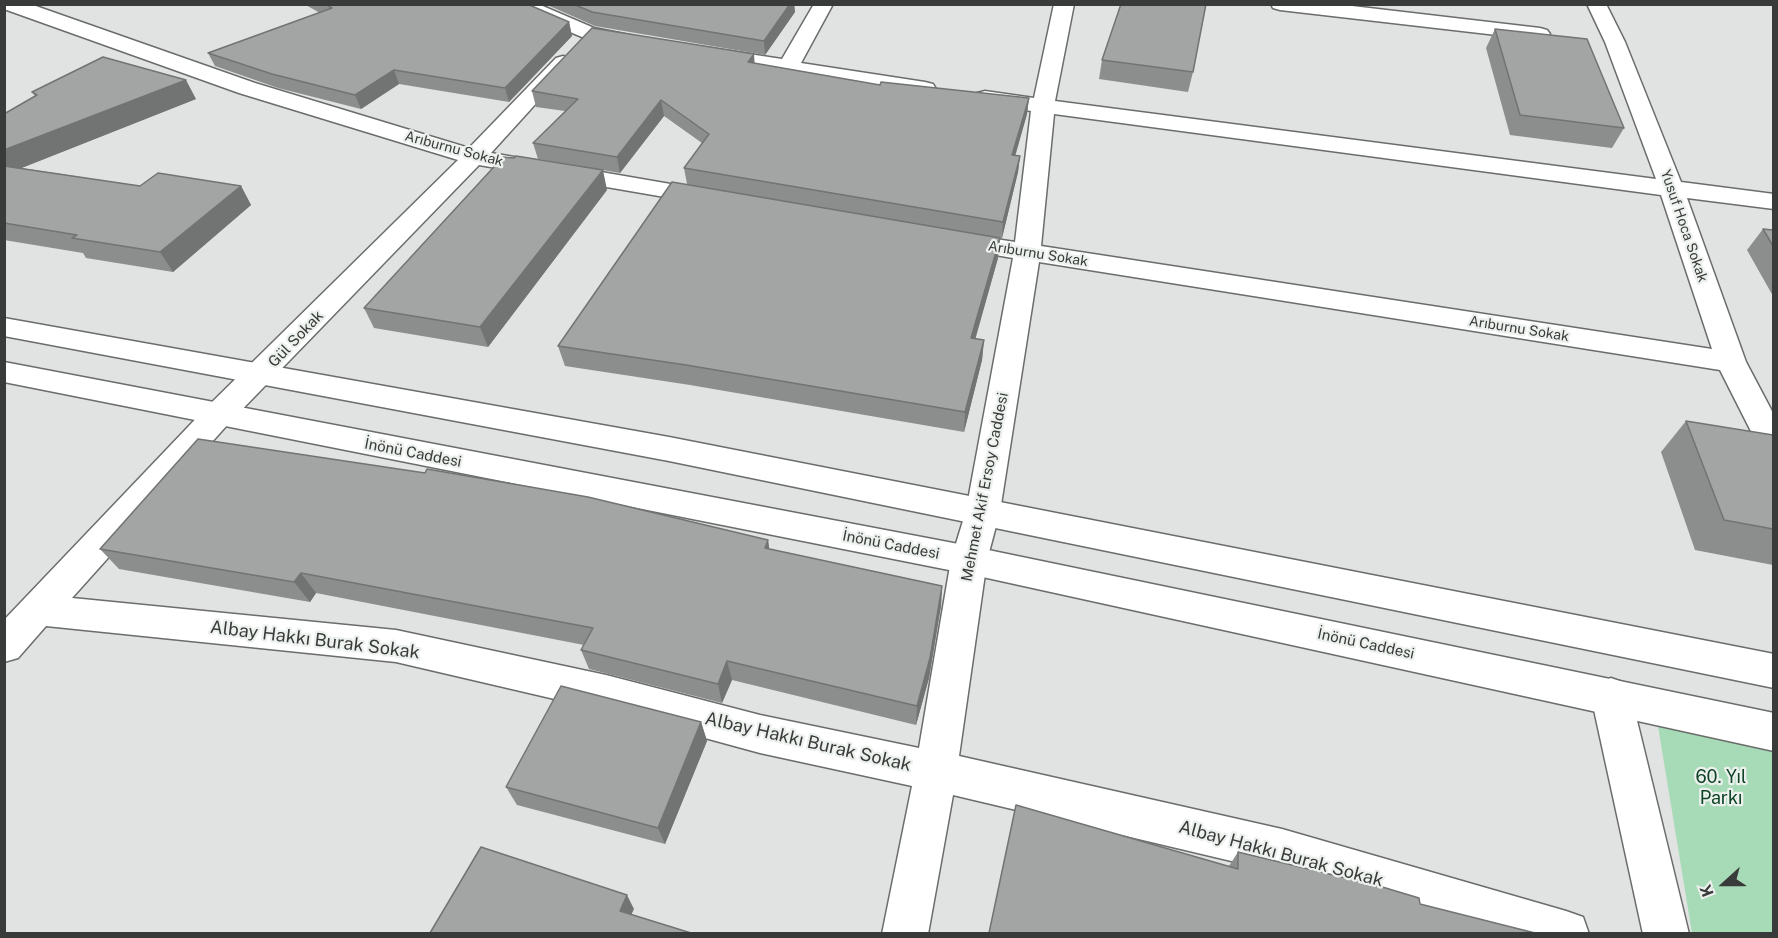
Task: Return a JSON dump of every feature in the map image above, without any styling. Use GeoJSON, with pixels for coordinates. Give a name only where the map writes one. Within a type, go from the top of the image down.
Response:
{"type":"FeatureCollection","features":[{"type":"Feature","properties":{"kind":"street","name":"Arıburnu Sokak"},"geometry":{"type":"LineString","coordinates":[[10,4],[247,88],[474,157],[733,202]]}},
{"type":"Feature","properties":{"kind":"street"},"geometry":{"type":"LineString","coordinates":[[788,67],[824,4]]}},
{"type":"Feature","properties":{"kind":"street","name":"Mehmet Akif Ersoy Caddesi"},"geometry":{"type":"LineString","coordinates":[[905,933],[936,771],[969,560],[984,511],[1027,253],[1043,107],[1064,4]]}},
{"type":"Feature","properties":{"kind":"street"},"geometry":{"type":"LineString","coordinates":[[1280,4],[1557,36]]}},
{"type":"Feature","properties":{"kind":"street","name":"Yusuf Hoca Sokak"},"geometry":{"type":"LineString","coordinates":[[1596,4],[1615,42],[1671,187],[1731,362],[1773,447]]}},
{"type":"Feature","properties":{"kind":"street"},"geometry":{"type":"LineString","coordinates":[[521,5],[589,33],[648,43]]}},
{"type":"Feature","properties":{"kind":"street","name":"Gül Sokak"},"geometry":{"type":"LineString","coordinates":[[4,646],[218,415],[474,157],[589,33]]}},
{"type":"Feature","properties":{"kind":"street"},"geometry":{"type":"LineString","coordinates":[[1592,40],[1615,42]]}},
{"type":"Feature","properties":{"kind":"street"},"geometry":{"type":"LineString","coordinates":[[683,49],[1043,107],[1773,202]]}},
{"type":"Feature","properties":{"kind":"street","name":"Arıburnu Sokak"},"geometry":{"type":"LineString","coordinates":[[933,237],[1731,362]]}},
{"type":"Feature","properties":{"kind":"street"},"geometry":{"type":"LineString","coordinates":[[4,327],[264,371],[984,511],[1773,671]]}},
{"type":"Feature","properties":{"kind":"street","name":"İnönü Caddesi"},"geometry":{"type":"LineString","coordinates":[[4,372],[969,560],[1773,732]]}},
{"type":"Feature","properties":{"kind":"street","name":"Albay Hakkı Burak Sokak"},"geometry":{"type":"LineString","coordinates":[[39,610],[396,646],[606,693],[760,734],[936,771],[1282,851],[1566,933]]}},
{"type":"Feature","properties":{"kind":"street"},"geometry":{"type":"LineString","coordinates":[[1611,696],[1666,933]]}},
{"type":"Feature","properties":{"kind":"green space","name":"60. Yıl Parkı"},"geometry":{"type":"Polygon","coordinates":[[[1657,720],[1773,744],[1773,933],[1692,933],[1657,720]]]}},
{"type":"Feature","properties":{"kind":"building"},"geometry":{"type":"Polygon","coordinates":[[[325,4],[527,4],[569,22],[505,88],[394,70],[355,95],[272,74],[208,53],[332,8],[325,4]]]}},
{"type":"Feature","properties":{"kind":"building"},"geometry":{"type":"Polygon","coordinates":[[[573,4],[790,4],[764,41],[592,12],[573,4]]]}},
{"type":"Feature","properties":{"kind":"building"},"geometry":{"type":"Polygon","coordinates":[[[1121,4],[1206,4],[1193,72],[1102,60],[1121,4]]]}},
{"type":"Feature","properties":{"kind":"building"},"geometry":{"type":"Polygon","coordinates":[[[592,28],[754,54],[748,62],[880,85],[881,82],[1029,98],[1012,155],[1020,156],[1003,222],[684,168],[709,134],[661,100],[617,157],[533,143],[578,99],[532,91],[592,28]]]}},
{"type":"Feature","properties":{"kind":"building"},"geometry":{"type":"Polygon","coordinates":[[[1495,29],[1587,39],[1624,128],[1520,115],[1495,29]]]}},
{"type":"Feature","properties":{"kind":"building"},"geometry":{"type":"Polygon","coordinates":[[[103,57],[186,80],[4,150],[4,114],[37,95],[32,92],[103,57]]]}},
{"type":"Feature","properties":{"kind":"building"},"geometry":{"type":"Polygon","coordinates":[[[516,156],[603,170],[480,327],[364,308],[503,157],[514,158],[516,156]]]}},
{"type":"Feature","properties":{"kind":"building"},"geometry":{"type":"Polygon","coordinates":[[[4,166],[140,186],[158,173],[241,186],[160,252],[72,238],[77,235],[4,223],[4,166]]]}},
{"type":"Feature","properties":{"kind":"building"},"geometry":{"type":"Polygon","coordinates":[[[672,182],[1000,238],[971,338],[984,340],[965,412],[558,346],[672,182]]]}},
{"type":"Feature","properties":{"kind":"building"},"geometry":{"type":"Polygon","coordinates":[[[1763,229],[1773,230],[1773,246],[1763,229]]]}},
{"type":"Feature","properties":{"kind":"building"},"geometry":{"type":"Polygon","coordinates":[[[1686,421],[1773,435],[1773,529],[1724,520],[1686,421]]]}},
{"type":"Feature","properties":{"kind":"building"},"geometry":{"type":"Polygon","coordinates":[[[198,439],[425,473],[427,469],[588,497],[768,540],[765,548],[942,586],[930,658],[917,706],[727,661],[718,684],[581,650],[593,628],[301,573],[294,582],[100,549],[198,439]]]}},
{"type":"Feature","properties":{"kind":"building"},"geometry":{"type":"Polygon","coordinates":[[[561,686],[701,722],[658,828],[506,787],[561,686]]]}},
{"type":"Feature","properties":{"kind":"building"},"geometry":{"type":"Polygon","coordinates":[[[1016,805],[1238,869],[1238,852],[1379,886],[1419,898],[1420,904],[1535,933],[989,933],[1016,805]]]}},
{"type":"Feature","properties":{"kind":"building"},"geometry":{"type":"Polygon","coordinates":[[[481,847],[627,895],[620,911],[691,933],[430,933],[481,847]]]}}]}
